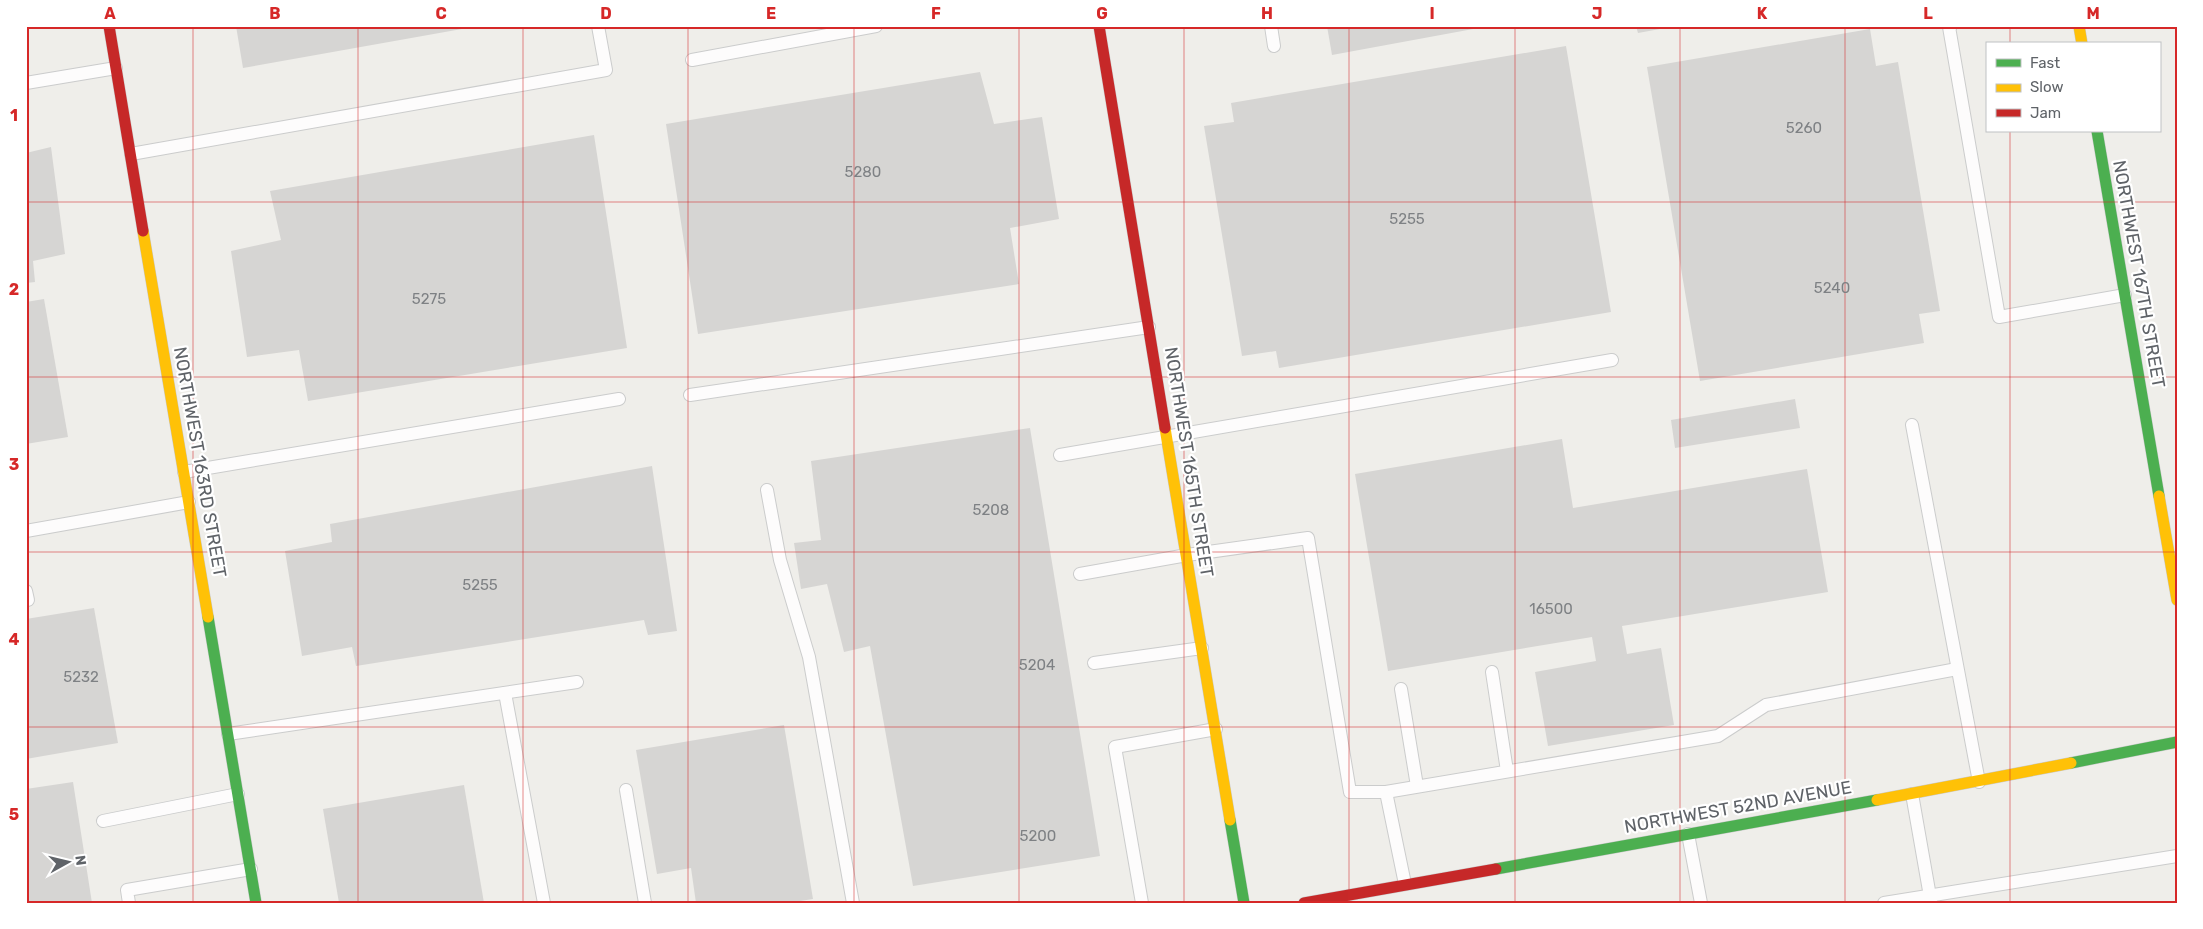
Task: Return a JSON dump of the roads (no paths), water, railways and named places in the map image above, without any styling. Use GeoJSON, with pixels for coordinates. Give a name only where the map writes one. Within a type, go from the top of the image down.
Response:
{"type":"FeatureCollection","features":[{"type":"Feature","properties":{"kind":"street","name":"NORTHWEST 163RD STREET"},"geometry":{"type":"LineString","coordinates":[[109,26],[256,903]]}},
{"type":"Feature","properties":{"kind":"street","name":"NORTHWEST 165TH STREET"},"geometry":{"type":"LineString","coordinates":[[1100,26],[1244,903]]}},
{"type":"Feature","properties":{"kind":"street"},"geometry":{"type":"LineString","coordinates":[[2079,26],[2082,42]]}},
{"type":"Feature","properties":{"kind":"street","name":"NORTHWEST 167TH STREET"},"geometry":{"type":"LineString","coordinates":[[2097,132],[2177,600]]}},
{"type":"Feature","properties":{"kind":"street","name":"NORTHWEST 52ND AVENUE"},"geometry":{"type":"LineString","coordinates":[[1304,903],[1979,782],[2177,742]]}},
{"type":"Feature","properties":{"kind":"lane"},"geometry":{"type":"LineString","coordinates":[[131,154],[606,70],[598,26]]}},
{"type":"Feature","properties":{"kind":"lane"},"geometry":{"type":"LineString","coordinates":[[692,60],[876,26]]}},
{"type":"Feature","properties":{"kind":"lane"},"geometry":{"type":"LineString","coordinates":[[1271,26],[1274,46]]}},
{"type":"Feature","properties":{"kind":"lane"},"geometry":{"type":"LineString","coordinates":[[1951,26],[1949,27],[1999,317],[2125,295]]}},
{"type":"Feature","properties":{"kind":"lane"},"geometry":{"type":"LineString","coordinates":[[26,83],[116,68]]}},
{"type":"Feature","properties":{"kind":"lane"},"geometry":{"type":"LineString","coordinates":[[690,395],[1149,326]]}},
{"type":"Feature","properties":{"kind":"lane"},"geometry":{"type":"LineString","coordinates":[[1060,455],[1612,360]]}},
{"type":"Feature","properties":{"kind":"lane"},"geometry":{"type":"LineString","coordinates":[[184,472],[619,399]]}},
{"type":"Feature","properties":{"kind":"lane"},"geometry":{"type":"LineString","coordinates":[[1912,425],[1979,782]]}},
{"type":"Feature","properties":{"kind":"lane"},"geometry":{"type":"LineString","coordinates":[[767,490],[780,560],[809,657],[853,903]]}},
{"type":"Feature","properties":{"kind":"lane"},"geometry":{"type":"LineString","coordinates":[[26,531],[189,502]]}},
{"type":"Feature","properties":{"kind":"lane"},"geometry":{"type":"LineString","coordinates":[[1080,574],[1187,555],[1308,538],[1350,792],[1386,792],[1718,736],[1766,705],[1957,669]]}},
{"type":"Feature","properties":{"kind":"lane"},"geometry":{"type":"LineString","coordinates":[[1094,663],[1202,648]]}},
{"type":"Feature","properties":{"kind":"lane"},"geometry":{"type":"LineString","coordinates":[[1492,672],[1507,771]]}},
{"type":"Feature","properties":{"kind":"lane"},"geometry":{"type":"LineString","coordinates":[[228,734],[577,682]]}},
{"type":"Feature","properties":{"kind":"lane"},"geometry":{"type":"LineString","coordinates":[[1401,689],[1417,786]]}},
{"type":"Feature","properties":{"kind":"lane"},"geometry":{"type":"LineString","coordinates":[[505,693],[544,903]]}},
{"type":"Feature","properties":{"kind":"lane"},"geometry":{"type":"LineString","coordinates":[[1142,903],[1114,747],[1216,729]]}},
{"type":"Feature","properties":{"kind":"lane"},"geometry":{"type":"LineString","coordinates":[[626,790],[645,903]]}},
{"type":"Feature","properties":{"kind":"lane"},"geometry":{"type":"LineString","coordinates":[[1386,792],[1405,884]]}},
{"type":"Feature","properties":{"kind":"lane"},"geometry":{"type":"LineString","coordinates":[[103,821],[238,794]]}},
{"type":"Feature","properties":{"kind":"lane"},"geometry":{"type":"LineString","coordinates":[[1912,794],[1930,899]]}},
{"type":"Feature","properties":{"kind":"lane"},"geometry":{"type":"LineString","coordinates":[[1688,834],[1701,903]]}},
{"type":"Feature","properties":{"kind":"lane"},"geometry":{"type":"LineString","coordinates":[[1884,903],[1930,899],[2177,856]]}},
{"type":"Feature","properties":{"kind":"lane"},"geometry":{"type":"LineString","coordinates":[[129,903],[127,890],[251,869]]}}]}
